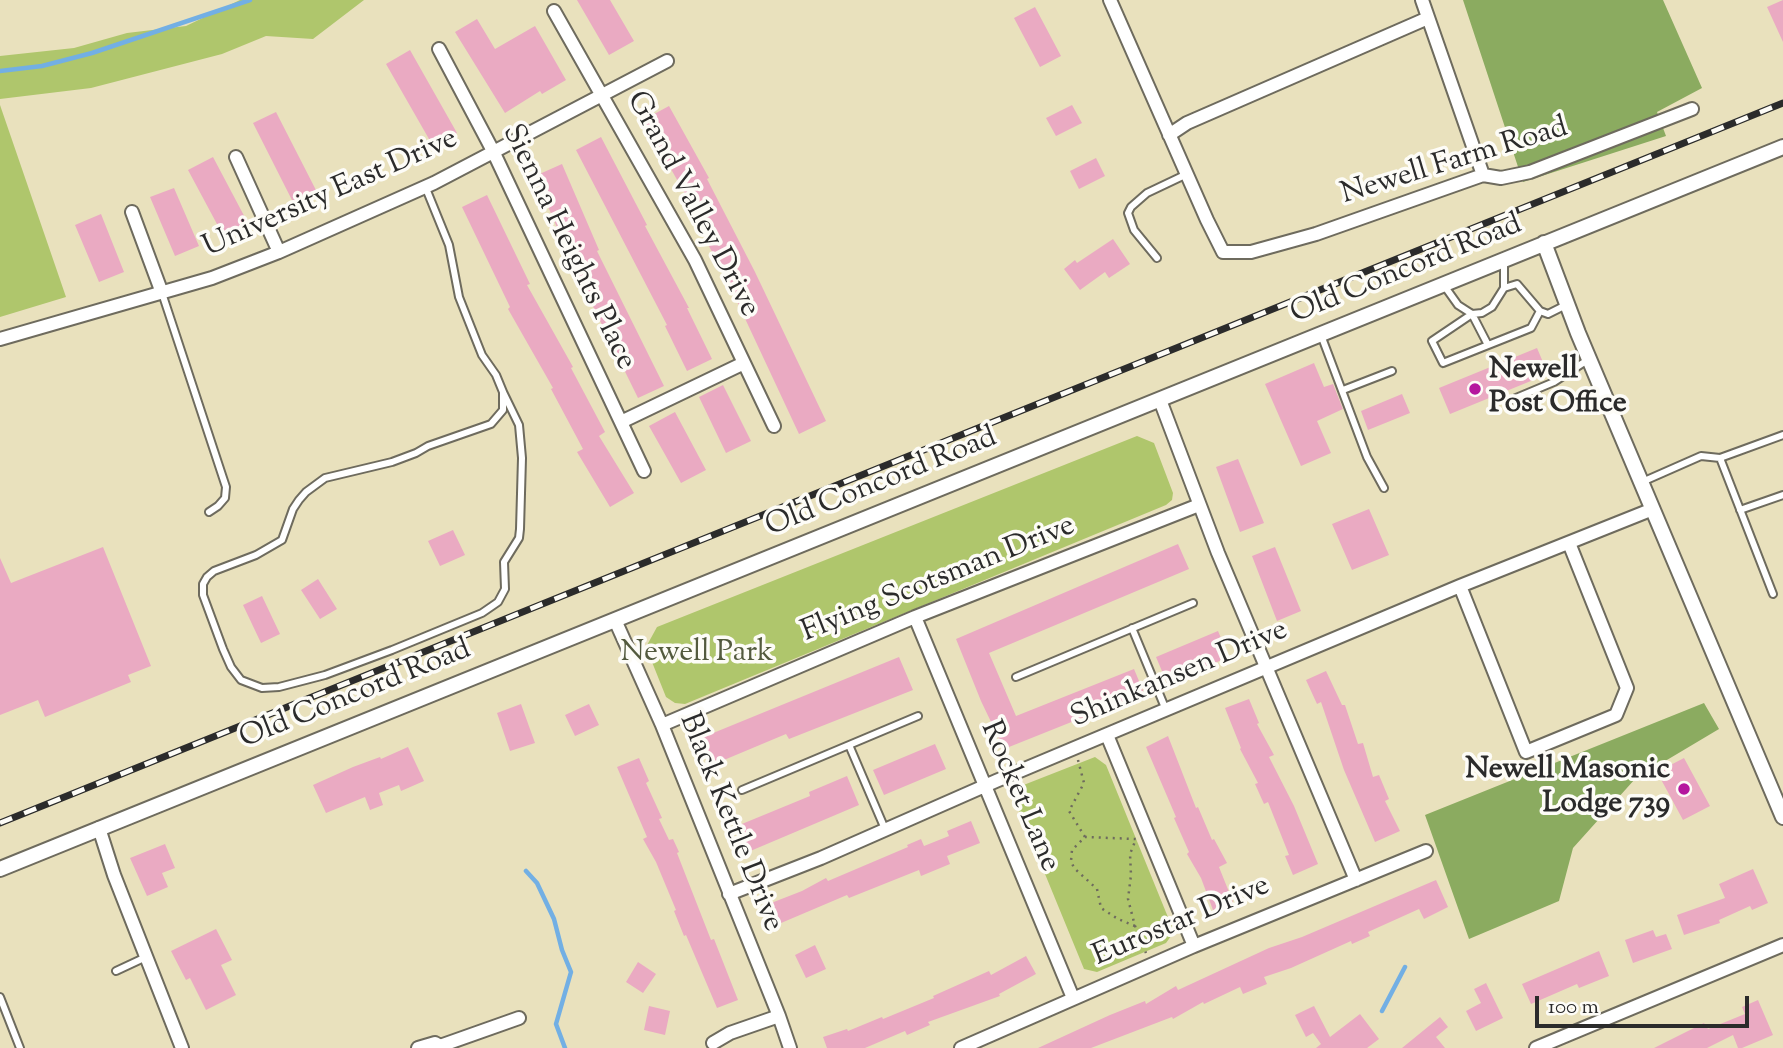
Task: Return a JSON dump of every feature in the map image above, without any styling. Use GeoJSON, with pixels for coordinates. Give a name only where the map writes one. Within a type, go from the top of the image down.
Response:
{"type":"FeatureCollection","features":[{"type":"Feature","properties":{"kind":"street"},"geometry":{"type":"LineString","coordinates":[[1110,0],[1189,178]]}},
{"type":"Feature","properties":{"kind":"street"},"geometry":{"type":"LineString","coordinates":[[1422,0],[1483,175]]}},
{"type":"Feature","properties":{"kind":"street","name":"Grand Valley Drive"},"geometry":{"type":"LineString","coordinates":[[554,11],[695,260],[774,426]]}},
{"type":"Feature","properties":{"kind":"street"},"geometry":{"type":"LineString","coordinates":[[1169,135],[1187,123],[1427,18]]}},
{"type":"Feature","properties":{"kind":"street","name":"Sienna Heights Place"},"geometry":{"type":"LineString","coordinates":[[439,49],[493,151],[644,471]]}},
{"type":"Feature","properties":{"kind":"street","name":"University East Drive"},"geometry":{"type":"LineString","coordinates":[[0,339],[212,278],[279,252],[425,186],[667,61]]}},
{"type":"Feature","properties":{"kind":"street","name":"Newell Farm Road"},"geometry":{"type":"LineString","coordinates":[[1189,178],[1223,252],[1251,252],[1316,234],[1483,175],[1501,178],[1530,172],[1692,108]]}},
{"type":"Feature","properties":{"kind":"street","name":"Old Concord Road"},"geometry":{"type":"LineString","coordinates":[[0,869],[1321,335],[1504,258],[1783,148]]}},
{"type":"Feature","properties":{"kind":"street"},"geometry":{"type":"LineString","coordinates":[[236,157],[279,252]]}},
{"type":"Feature","properties":{"kind":"street"},"geometry":{"type":"LineString","coordinates":[[132,212],[162,293]]}},
{"type":"Feature","properties":{"kind":"street"},"geometry":{"type":"LineString","coordinates":[[1544,243],[1589,359],[1783,817]]}},
{"type":"Feature","properties":{"kind":"street"},"geometry":{"type":"LineString","coordinates":[[621,422],[744,363]]}},
{"type":"Feature","properties":{"kind":"street"},"geometry":{"type":"LineString","coordinates":[[1160,400],[1199,505],[1356,880]]}},
{"type":"Feature","properties":{"kind":"street","name":"Flying Scotsman Drive"},"geometry":{"type":"LineString","coordinates":[[662,725],[915,617],[1199,505]]}},
{"type":"Feature","properties":{"kind":"street","name":"Shinkansen Drive"},"geometry":{"type":"LineString","coordinates":[[729,894],[886,831],[985,786],[1460,586],[1653,509]]}},
{"type":"Feature","properties":{"kind":"street"},"geometry":{"type":"LineString","coordinates":[[1460,586],[1526,751],[1616,715],[1627,688],[1569,543]]}},
{"type":"Feature","properties":{"kind":"street","name":"Rocket Lane"},"geometry":{"type":"LineString","coordinates":[[915,617],[1073,998]]}},
{"type":"Feature","properties":{"kind":"street","name":"Black Kettle Drive"},"geometry":{"type":"LineString","coordinates":[[615,620],[662,725],[790,1048]]}},
{"type":"Feature","properties":{"kind":"street"},"geometry":{"type":"LineString","coordinates":[[1108,735],[1194,946]]}},
{"type":"Feature","properties":{"kind":"street"},"geometry":{"type":"LineString","coordinates":[[99,828],[182,1048]]}},
{"type":"Feature","properties":{"kind":"street","name":"Eurostar Drive"},"geometry":{"type":"LineString","coordinates":[[966,1047],[1194,946],[1426,851]]}},
{"type":"Feature","properties":{"kind":"street"},"geometry":{"type":"LineString","coordinates":[[1536,1048],[1783,945]]}},
{"type":"Feature","properties":{"kind":"street"},"geometry":{"type":"LineString","coordinates":[[713,1043],[730,1033],[779,1016]]}},
{"type":"Feature","properties":{"kind":"street"},"geometry":{"type":"LineString","coordinates":[[418,1048],[435,1043],[441,1047],[519,1018]]}},
{"type":"Feature","properties":{"kind":"lane"},"geometry":{"type":"LineString","coordinates":[[1157,258],[1134,230],[1128,213],[1137,200],[1147,193],[1189,178]]}},
{"type":"Feature","properties":{"kind":"lane"},"geometry":{"type":"LineString","coordinates":[[425,186],[449,245],[459,297],[482,355],[496,375],[519,425],[522,458],[519,538],[503,562],[505,589],[498,602],[482,613],[325,676],[279,687],[262,688],[241,680],[223,649],[202,595],[207,577],[214,571],[256,555],[282,540],[299,499],[325,478],[391,462],[491,424],[503,410],[502,391]]}},
{"type":"Feature","properties":{"kind":"lane"},"geometry":{"type":"LineString","coordinates":[[1504,258],[1504,288],[1492,307],[1482,313],[1472,314],[1432,341],[1443,363],[1531,328],[1540,311]]}},
{"type":"Feature","properties":{"kind":"lane"},"geometry":{"type":"LineString","coordinates":[[1443,284],[1458,305],[1472,314],[1488,345]]}},
{"type":"Feature","properties":{"kind":"lane"},"geometry":{"type":"LineString","coordinates":[[1504,288],[1517,284],[1540,311],[1548,314],[1567,304]]}},
{"type":"Feature","properties":{"kind":"lane"},"geometry":{"type":"LineString","coordinates":[[162,293],[226,487],[225,498],[209,512]]}},
{"type":"Feature","properties":{"kind":"lane"},"geometry":{"type":"LineString","coordinates":[[1321,335],[1367,457],[1384,488]]}},
{"type":"Feature","properties":{"kind":"lane"},"geometry":{"type":"LineString","coordinates":[[1511,400],[1554,382],[1589,359]]}},
{"type":"Feature","properties":{"kind":"lane"},"geometry":{"type":"LineString","coordinates":[[1343,390],[1392,371]]}},
{"type":"Feature","properties":{"kind":"lane"},"geometry":{"type":"LineString","coordinates":[[1642,482],[1701,456],[1720,458],[1783,435]]}},
{"type":"Feature","properties":{"kind":"lane"},"geometry":{"type":"LineString","coordinates":[[1720,458],[1773,594]]}},
{"type":"Feature","properties":{"kind":"lane"},"geometry":{"type":"LineString","coordinates":[[1741,510],[1783,495]]}},
{"type":"Feature","properties":{"kind":"lane"},"geometry":{"type":"LineString","coordinates":[[1016,677],[1193,603]]}},
{"type":"Feature","properties":{"kind":"lane"},"geometry":{"type":"LineString","coordinates":[[1132,628],[1166,710]]}},
{"type":"Feature","properties":{"kind":"lane"},"geometry":{"type":"LineString","coordinates":[[742,790],[918,716]]}},
{"type":"Feature","properties":{"kind":"lane"},"geometry":{"type":"LineString","coordinates":[[849,745],[886,831]]}},
{"type":"Feature","properties":{"kind":"lane"},"geometry":{"type":"LineString","coordinates":[[116,971],[146,957]]}},
{"type":"Feature","properties":{"kind":"lane"},"geometry":{"type":"LineString","coordinates":[[0,997],[20,1048]]}},
{"type":"Feature","properties":{"kind":"path"},"geometry":{"type":"LineString","coordinates":[[1078,761],[1084,783],[1069,811],[1085,837]]}},
{"type":"Feature","properties":{"kind":"path"},"geometry":{"type":"LineString","coordinates":[[1135,926],[1104,911],[1097,889],[1074,869],[1071,861],[1072,850],[1085,837],[1136,839],[1130,855],[1128,898],[1147,956]]}},
{"type":"Feature","properties":{"kind":"green space"},"geometry":{"type":"Polygon","coordinates":[[[240,0],[364,0],[313,39],[266,36],[222,54],[91,88],[0,99],[0,56],[74,48],[127,33],[186,26],[240,0]]]}},
{"type":"Feature","properties":{"kind":"green space"},"geometry":{"type":"Polygon","coordinates":[[[1463,0],[1663,0],[1702,88],[1657,112],[1666,136],[1523,182],[1463,0]]]}},
{"type":"Feature","properties":{"kind":"green space"},"geometry":{"type":"Polygon","coordinates":[[[0,105],[66,297],[0,317],[0,105]]]}},
{"type":"Feature","properties":{"kind":"green space","name":"Newell Park"},"geometry":{"type":"Polygon","coordinates":[[[1137,436],[1154,443],[1173,493],[1172,500],[1166,505],[685,704],[675,703],[666,697],[646,647],[657,627],[1137,436]]]}},
{"type":"Feature","properties":{"kind":"green space"},"geometry":{"type":"Polygon","coordinates":[[[1704,703],[1719,729],[1635,779],[1573,848],[1559,901],[1469,939],[1425,815],[1704,703]]]}},
{"type":"Feature","properties":{"kind":"green space"},"geometry":{"type":"Polygon","coordinates":[[[1095,757],[1106,765],[1174,932],[1166,943],[1097,972],[1084,969],[1013,796],[1021,786],[1095,757]]]}},
{"type":"Feature","properties":{"kind":"building"},"geometry":{"type":"Polygon","coordinates":[[[577,0],[610,0],[634,41],[609,55],[577,0]]]}},
{"type":"Feature","properties":{"kind":"building"},"geometry":{"type":"Polygon","coordinates":[[[1783,0],[1783,42],[1767,7],[1783,0]]]}},
{"type":"Feature","properties":{"kind":"building"},"geometry":{"type":"Polygon","coordinates":[[[1035,7],[1061,56],[1040,67],[1014,18],[1035,7]]]}},
{"type":"Feature","properties":{"kind":"building"},"geometry":{"type":"Polygon","coordinates":[[[477,19],[495,49],[535,26],[566,80],[542,94],[540,91],[505,113],[455,32],[477,19]]]}},
{"type":"Feature","properties":{"kind":"building"},"geometry":{"type":"Polygon","coordinates":[[[410,50],[457,133],[433,146],[386,64],[410,50]]]}},
{"type":"Feature","properties":{"kind":"building"},"geometry":{"type":"Polygon","coordinates":[[[1072,105],[1082,123],[1056,136],[1046,118],[1072,105]]]}},
{"type":"Feature","properties":{"kind":"building"},"geometry":{"type":"Polygon","coordinates":[[[669,106],[709,178],[707,179],[826,421],[799,434],[727,280],[685,201],[688,199],[643,120],[669,106]]]}},
{"type":"Feature","properties":{"kind":"building"},"geometry":{"type":"Polygon","coordinates":[[[276,112],[319,196],[296,208],[253,123],[276,112]]]}},
{"type":"Feature","properties":{"kind":"building"},"geometry":{"type":"Polygon","coordinates":[[[601,137],[689,308],[712,359],[687,371],[665,326],[667,325],[576,150],[601,137]]]}},
{"type":"Feature","properties":{"kind":"building"},"geometry":{"type":"Polygon","coordinates":[[[213,157],[250,227],[225,239],[188,170],[213,157]]]}},
{"type":"Feature","properties":{"kind":"building"},"geometry":{"type":"Polygon","coordinates":[[[1096,158],[1105,176],[1079,189],[1070,171],[1096,158]]]}},
{"type":"Feature","properties":{"kind":"building"},"geometry":{"type":"Polygon","coordinates":[[[562,164],[599,250],[597,251],[664,386],[638,398],[576,272],[535,176],[562,164]]]}},
{"type":"Feature","properties":{"kind":"building"},"geometry":{"type":"Polygon","coordinates":[[[174,188],[199,246],[175,256],[150,197],[174,188]]]}},
{"type":"Feature","properties":{"kind":"building"},"geometry":{"type":"Polygon","coordinates":[[[487,195],[530,284],[527,285],[573,367],[571,368],[605,432],[599,436],[634,493],[610,507],[577,452],[583,449],[551,389],[553,388],[508,309],[510,307],[462,207],[487,195]]]}},
{"type":"Feature","properties":{"kind":"building"},"geometry":{"type":"Polygon","coordinates":[[[101,214],[124,272],[99,282],[75,225],[101,214]]]}},
{"type":"Feature","properties":{"kind":"building"},"geometry":{"type":"Polygon","coordinates":[[[1113,239],[1130,264],[1109,278],[1105,272],[1080,290],[1064,269],[1113,239]]]}},
{"type":"Feature","properties":{"kind":"building","name":"Newell Post Office"},"geometry":{"type":"Polygon","coordinates":[[[1537,348],[1548,374],[1450,414],[1439,388],[1537,348]]]}},
{"type":"Feature","properties":{"kind":"building"},"geometry":{"type":"Polygon","coordinates":[[[1314,363],[1324,387],[1333,384],[1343,409],[1317,421],[1331,453],[1301,466],[1265,384],[1314,363]]]}},
{"type":"Feature","properties":{"kind":"building"},"geometry":{"type":"Polygon","coordinates":[[[723,385],[751,441],[726,453],[699,397],[723,385]]]}},
{"type":"Feature","properties":{"kind":"building"},"geometry":{"type":"Polygon","coordinates":[[[1402,394],[1410,413],[1368,430],[1361,411],[1402,394]]]}},
{"type":"Feature","properties":{"kind":"building"},"geometry":{"type":"Polygon","coordinates":[[[675,412],[706,470],[681,483],[649,426],[675,412]]]}},
{"type":"Feature","properties":{"kind":"building"},"geometry":{"type":"Polygon","coordinates":[[[1238,459],[1264,523],[1240,532],[1216,467],[1238,459]]]}},
{"type":"Feature","properties":{"kind":"building"},"geometry":{"type":"Polygon","coordinates":[[[1369,509],[1389,555],[1352,570],[1332,524],[1369,509]]]}},
{"type":"Feature","properties":{"kind":"building"},"geometry":{"type":"Polygon","coordinates":[[[453,530],[465,555],[440,566],[428,541],[453,530]]]}},
{"type":"Feature","properties":{"kind":"building"},"geometry":{"type":"Polygon","coordinates":[[[1178,544],[1189,569],[989,653],[1016,716],[1134,669],[1144,693],[1004,749],[956,639],[1178,544]]]}},
{"type":"Feature","properties":{"kind":"building"},"geometry":{"type":"Polygon","coordinates":[[[103,547],[151,666],[128,675],[131,682],[45,717],[38,700],[0,715],[0,558],[11,583],[103,547]]]}},
{"type":"Feature","properties":{"kind":"building"},"geometry":{"type":"Polygon","coordinates":[[[1275,547],[1301,611],[1277,621],[1252,556],[1275,547]]]}},
{"type":"Feature","properties":{"kind":"building"},"geometry":{"type":"Polygon","coordinates":[[[318,579],[337,609],[320,619],[301,590],[318,579]]]}},
{"type":"Feature","properties":{"kind":"building"},"geometry":{"type":"Polygon","coordinates":[[[262,596],[280,634],[261,643],[243,605],[262,596]]]}},
{"type":"Feature","properties":{"kind":"building"},"geometry":{"type":"Polygon","coordinates":[[[1218,631],[1229,657],[1167,683],[1156,657],[1218,631]]]}},
{"type":"Feature","properties":{"kind":"building"},"geometry":{"type":"Polygon","coordinates":[[[899,657],[913,690],[789,739],[786,734],[712,765],[701,738],[899,657]]]}},
{"type":"Feature","properties":{"kind":"building"},"geometry":{"type":"Polygon","coordinates":[[[1326,671],[1342,705],[1345,705],[1358,744],[1363,743],[1373,777],[1379,775],[1389,799],[1385,801],[1400,831],[1375,842],[1344,770],[1321,702],[1317,704],[1306,680],[1326,671]]]}},
{"type":"Feature","properties":{"kind":"building"},"geometry":{"type":"Polygon","coordinates":[[[1249,699],[1259,723],[1257,724],[1274,755],[1269,757],[1294,806],[1318,864],[1293,875],[1285,856],[1289,855],[1268,802],[1264,804],[1255,784],[1258,783],[1240,749],[1225,708],[1249,699]]]}},
{"type":"Feature","properties":{"kind":"building"},"geometry":{"type":"Polygon","coordinates":[[[521,704],[535,743],[510,751],[497,713],[521,704]]]}},
{"type":"Feature","properties":{"kind":"building"},"geometry":{"type":"Polygon","coordinates":[[[589,704],[599,725],[575,736],[565,715],[589,704]]]}},
{"type":"Feature","properties":{"kind":"building"},"geometry":{"type":"Polygon","coordinates":[[[1168,736],[1196,808],[1198,807],[1212,840],[1214,839],[1227,863],[1219,867],[1233,902],[1213,910],[1201,878],[1187,854],[1189,852],[1174,818],[1176,817],[1146,747],[1168,736]]]}},
{"type":"Feature","properties":{"kind":"building"},"geometry":{"type":"Polygon","coordinates":[[[935,744],[946,769],[884,795],[873,770],[935,744]]]}},
{"type":"Feature","properties":{"kind":"building"},"geometry":{"type":"Polygon","coordinates":[[[408,747],[424,781],[401,791],[399,785],[379,793],[383,805],[370,810],[365,797],[326,813],[313,785],[408,747]]]}},
{"type":"Feature","properties":{"kind":"building"},"geometry":{"type":"Polygon","coordinates":[[[639,758],[649,781],[646,783],[662,818],[659,819],[669,840],[673,839],[679,852],[677,853],[711,940],[714,939],[738,1000],[717,1008],[686,935],[684,936],[656,862],[643,839],[647,837],[617,767],[639,758]]]}},
{"type":"Feature","properties":{"kind":"building","name":"Newell Masonic Lodge 739"},"geometry":{"type":"Polygon","coordinates":[[[1684,758],[1710,806],[1683,820],[1657,772],[1684,758]]]}},
{"type":"Feature","properties":{"kind":"building"},"geometry":{"type":"Polygon","coordinates":[[[847,776],[859,805],[748,852],[737,826],[810,796],[809,792],[847,776]]]}},
{"type":"Feature","properties":{"kind":"building"},"geometry":{"type":"Polygon","coordinates":[[[971,821],[980,843],[947,856],[950,864],[921,876],[919,870],[849,898],[847,895],[774,926],[766,905],[826,878],[828,881],[908,847],[907,845],[921,839],[924,846],[949,836],[947,831],[971,821]]]}},
{"type":"Feature","properties":{"kind":"building"},"geometry":{"type":"Polygon","coordinates":[[[165,844],[175,868],[162,873],[168,887],[147,896],[130,858],[165,844]]]}},
{"type":"Feature","properties":{"kind":"building"},"geometry":{"type":"Polygon","coordinates":[[[1753,869],[1768,903],[1752,910],[1750,906],[1719,920],[1720,923],[1684,935],[1677,915],[1725,898],[1719,884],[1753,869]]]}},
{"type":"Feature","properties":{"kind":"building"},"geometry":{"type":"Polygon","coordinates":[[[1436,880],[1448,907],[1424,919],[1419,909],[1368,932],[1370,936],[1352,944],[1351,941],[1264,977],[1267,984],[1243,994],[1240,987],[1204,1004],[1203,1002],[1173,1019],[1172,1017],[1091,1048],[1038,1048],[1110,1015],[1145,1001],[1146,1004],[1176,986],[1178,990],[1269,948],[1302,937],[1436,880]]]}},
{"type":"Feature","properties":{"kind":"building"},"geometry":{"type":"Polygon","coordinates":[[[216,929],[232,960],[221,965],[236,995],[206,1010],[190,978],[186,980],[171,951],[216,929]]]}},
{"type":"Feature","properties":{"kind":"building"},"geometry":{"type":"Polygon","coordinates":[[[1653,930],[1656,937],[1666,934],[1672,949],[1633,963],[1625,940],[1653,930]]]}},
{"type":"Feature","properties":{"kind":"building"},"geometry":{"type":"Polygon","coordinates":[[[815,945],[826,969],[806,978],[795,955],[815,945]]]}},
{"type":"Feature","properties":{"kind":"building"},"geometry":{"type":"Polygon","coordinates":[[[1599,951],[1609,976],[1579,988],[1577,984],[1531,1004],[1522,984],[1599,951]]]}},
{"type":"Feature","properties":{"kind":"building"},"geometry":{"type":"Polygon","coordinates":[[[1026,956],[1036,974],[999,994],[1000,996],[928,1022],[930,1025],[907,1035],[905,1031],[865,1048],[827,1048],[823,1037],[847,1029],[848,1031],[882,1017],[883,1019],[989,971],[991,975],[1026,956]]]}},
{"type":"Feature","properties":{"kind":"building"},"geometry":{"type":"Polygon","coordinates":[[[638,962],[656,974],[643,993],[626,982],[638,962]]]}},
{"type":"Feature","properties":{"kind":"building"},"geometry":{"type":"Polygon","coordinates":[[[1486,983],[1503,1018],[1476,1031],[1466,1011],[1481,1003],[1474,989],[1486,983]]]}},
{"type":"Feature","properties":{"kind":"building"},"geometry":{"type":"Polygon","coordinates":[[[1758,1000],[1773,1035],[1742,1048],[1738,1048],[1733,1035],[1707,1048],[1654,1048],[1704,1023],[1708,1029],[1745,1014],[1742,1007],[1758,1000]]]}},
{"type":"Feature","properties":{"kind":"building"},"geometry":{"type":"Polygon","coordinates":[[[649,1006],[670,1011],[665,1035],[644,1030],[649,1006]]]}},
{"type":"Feature","properties":{"kind":"building"},"geometry":{"type":"Polygon","coordinates":[[[1314,1006],[1330,1037],[1360,1014],[1379,1039],[1367,1048],[1316,1048],[1321,1044],[1313,1033],[1306,1037],[1295,1015],[1314,1006]]]}},
{"type":"Feature","properties":{"kind":"building"},"geometry":{"type":"Polygon","coordinates":[[[1440,1017],[1448,1027],[1436,1037],[1445,1048],[1402,1048],[1440,1017]]]}},
{"type":"Feature","properties":{"kind":"waterway"},"geometry":{"type":"LineString","coordinates":[[0,71],[42,66],[92,53],[250,0]]}},
{"type":"Feature","properties":{"kind":"waterway"},"geometry":{"type":"LineString","coordinates":[[526,871],[537,883],[554,919],[571,972],[556,1024],[565,1048]]}},
{"type":"Feature","properties":{"kind":"waterway"},"geometry":{"type":"LineString","coordinates":[[1382,1011],[1405,967]]}},
{"type":"Feature","properties":{"kind":"railway"},"geometry":{"type":"LineString","coordinates":[[0,823],[1783,103]]}},
{"type":"Feature","properties":{"kind":"place","name":"Newell Post Office"},"geometry":{"type":"Point","coordinates":[1475,389]}},
{"type":"Feature","properties":{"kind":"place","name":"Newell Masonic Lodge 739"},"geometry":{"type":"Point","coordinates":[1684,789]}}]}
